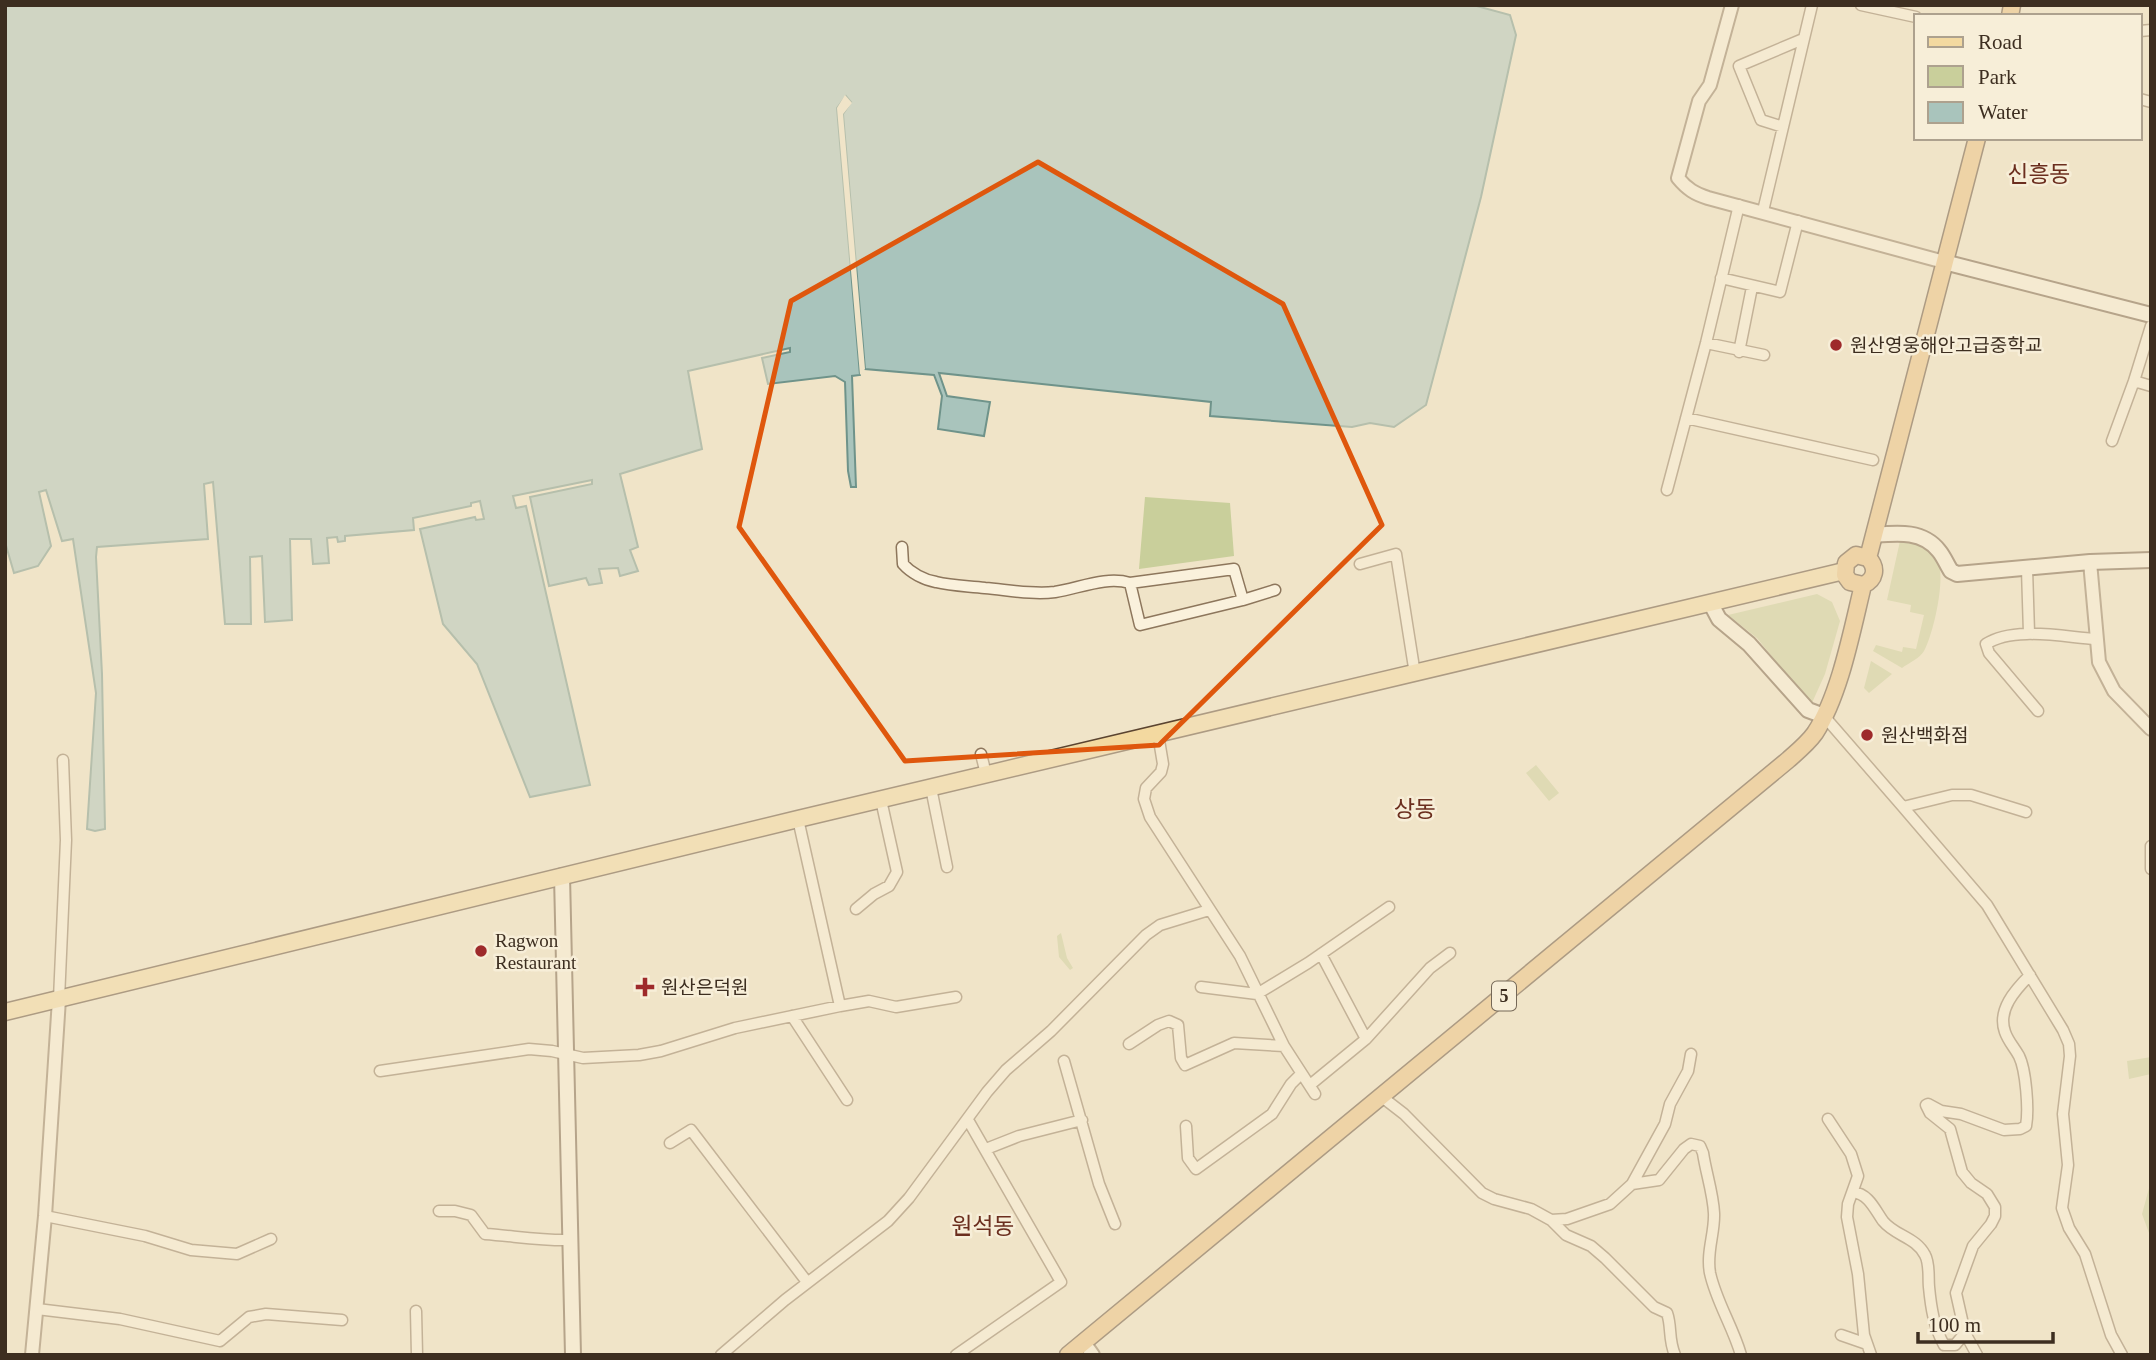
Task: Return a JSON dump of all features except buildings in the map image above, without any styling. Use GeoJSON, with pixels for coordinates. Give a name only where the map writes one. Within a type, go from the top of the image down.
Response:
{"type":"FeatureCollection","features":[{"type":"Feature","properties":{"kind":"highway"},"geometry":{"type":"LineString","coordinates":[[1868,558],[1976,140]]}},
{"type":"Feature","properties":{"kind":"highway"},"geometry":{"type":"LineString","coordinates":[[1860,555],[1868,558],[1874,565],[1870,581],[1863,585],[1850,582],[1844,571],[1846,563],[1852,557],[1860,555]]}},
{"type":"Feature","properties":{"kind":"highway","name":"5"},"geometry":{"type":"LineString","coordinates":[[1068,1355],[1788,760],[1813,736],[1835,688],[1863,585]]}},
{"type":"Feature","properties":{"kind":"main road"},"geometry":{"type":"LineString","coordinates":[[1944,262],[2151,316]]}},
{"type":"Feature","properties":{"kind":"main road"},"geometry":{"type":"LineString","coordinates":[[1874,535],[1900,533],[1929,541],[1940,551],[1951,571],[1957,574],[2091,562],[2151,560]]}},
{"type":"Feature","properties":{"kind":"main road"},"geometry":{"type":"LineString","coordinates":[[5,1012],[986,774],[1844,571]]}},
{"type":"Feature","properties":{"kind":"main road"},"geometry":{"type":"LineString","coordinates":[[1711,604],[1719,619],[1749,644],[1808,710],[1824,716]]}},
{"type":"Feature","properties":{"kind":"main road"},"geometry":{"type":"LineString","coordinates":[[562,876],[573,1355]]}},
{"type":"Feature","properties":{"kind":"street"},"geometry":{"type":"LineString","coordinates":[[1732,5],[1710,85],[1699,101],[1678,178],[1695,193],[1944,262]]}},
{"type":"Feature","properties":{"kind":"street"},"geometry":{"type":"LineString","coordinates":[[1763,211],[1812,5]]}},
{"type":"Feature","properties":{"kind":"street"},"geometry":{"type":"LineString","coordinates":[[1861,5],[1914,17]]}},
{"type":"Feature","properties":{"kind":"street"},"geometry":{"type":"LineString","coordinates":[[1783,127],[1761,120],[1739,66],[1803,39]]}},
{"type":"Feature","properties":{"kind":"street"},"geometry":{"type":"LineString","coordinates":[[1667,490],[1706,343],[1738,205]]}},
{"type":"Feature","properties":{"kind":"street"},"geometry":{"type":"LineString","coordinates":[[1721,278],[1780,292],[1798,221]]}},
{"type":"Feature","properties":{"kind":"street"},"geometry":{"type":"LineString","coordinates":[[1739,352],[1752,286]]}},
{"type":"Feature","properties":{"kind":"street"},"geometry":{"type":"LineString","coordinates":[[2112,441],[2151,326]]}},
{"type":"Feature","properties":{"kind":"street"},"geometry":{"type":"LineString","coordinates":[[1706,343],[1739,352],[1764,355]]}},
{"type":"Feature","properties":{"kind":"street"},"geometry":{"type":"LineString","coordinates":[[2134,381],[2151,386]]}},
{"type":"Feature","properties":{"kind":"street"},"geometry":{"type":"LineString","coordinates":[[1686,418],[1873,460]]}},
{"type":"Feature","properties":{"kind":"street"},"geometry":{"type":"LineString","coordinates":[[902,547],[903,564],[909,571],[935,582],[1033,593],[1056,592],[1069,587],[1119,579],[1130,583],[1234,569],[1243,600]]}},
{"type":"Feature","properties":{"kind":"street"},"geometry":{"type":"LineString","coordinates":[[1360,564],[1396,554],[1415,674]]}},
{"type":"Feature","properties":{"kind":"street"},"geometry":{"type":"LineString","coordinates":[[2091,562],[2095,639],[2099,662],[2114,691],[2151,729]]}},
{"type":"Feature","properties":{"kind":"street"},"geometry":{"type":"LineString","coordinates":[[2027,569],[2029,633]]}},
{"type":"Feature","properties":{"kind":"street"},"geometry":{"type":"LineString","coordinates":[[1130,583],[1140,625],[1275,590]]}},
{"type":"Feature","properties":{"kind":"street"},"geometry":{"type":"LineString","coordinates":[[2038,711],[1989,653],[1986,644],[1993,639],[2029,633],[2095,639]]}},
{"type":"Feature","properties":{"kind":"street"},"geometry":{"type":"LineString","coordinates":[[1824,716],[1987,905],[2063,1030],[2068,1044],[2069,1069],[2063,1114],[2068,1165],[2062,1195],[2064,1217],[2085,1254],[2111,1335],[2122,1355]]}},
{"type":"Feature","properties":{"kind":"street"},"geometry":{"type":"LineString","coordinates":[[1158,734],[1163,764],[1161,772],[1146,788],[1144,799],[1150,817],[1240,956],[1284,1046],[1313,1089],[1366,1039],[1422,976],[1450,953]]}},
{"type":"Feature","properties":{"kind":"street"},"geometry":{"type":"LineString","coordinates":[[981,754],[986,774]]}},
{"type":"Feature","properties":{"kind":"street"},"geometry":{"type":"LineString","coordinates":[[32,1355],[45,1216],[59,999],[66,840],[63,760]]}},
{"type":"Feature","properties":{"kind":"street"},"geometry":{"type":"LineString","coordinates":[[931,788],[947,867]]}},
{"type":"Feature","properties":{"kind":"street"},"geometry":{"type":"LineString","coordinates":[[1903,807],[1952,795],[1971,795],[2026,812]]}},
{"type":"Feature","properties":{"kind":"street"},"geometry":{"type":"LineString","coordinates":[[856,909],[889,886],[897,872],[881,800]]}},
{"type":"Feature","properties":{"kind":"street"},"geometry":{"type":"LineString","coordinates":[[799,819],[840,1006]]}},
{"type":"Feature","properties":{"kind":"street"},"geometry":{"type":"LineString","coordinates":[[2151,846],[2151,869]]}},
{"type":"Feature","properties":{"kind":"street"},"geometry":{"type":"LineString","coordinates":[[1201,987],[1257,994],[1389,907]]}},
{"type":"Feature","properties":{"kind":"street"},"geometry":{"type":"LineString","coordinates":[[721,1355],[807,1282],[888,1221],[909,1198],[1006,1070],[1051,1031],[1146,935],[1160,925],[1209,910]]}},
{"type":"Feature","properties":{"kind":"street"},"geometry":{"type":"LineString","coordinates":[[1321,954],[1366,1039]]}},
{"type":"Feature","properties":{"kind":"street"},"geometry":{"type":"LineString","coordinates":[[1977,1355],[1965,1333],[1956,1293],[1973,1246],[1991,1224],[1995,1207],[1987,1194],[1971,1183],[1962,1172],[1951,1129],[1930,1113],[1926,1105],[1961,1114],[2004,1130],[2014,1131],[2026,1126],[2028,1115],[2020,1058],[2008,1040],[2003,1021],[2016,989],[2030,975]]}},
{"type":"Feature","properties":{"kind":"street"},"geometry":{"type":"LineString","coordinates":[[380,1071],[529,1049],[583,1058],[639,1055],[662,1051],[735,1028],[840,1006],[869,1001],[896,1007],[956,997]]}},
{"type":"Feature","properties":{"kind":"street"},"geometry":{"type":"LineString","coordinates":[[792,1016],[847,1100]]}},
{"type":"Feature","properties":{"kind":"street"},"geometry":{"type":"LineString","coordinates":[[1129,1044],[1169,1021],[1178,1026],[1181,1058],[1185,1065],[1234,1044],[1284,1046]]}},
{"type":"Feature","properties":{"kind":"street"},"geometry":{"type":"LineString","coordinates":[[1550,1220],[1567,1219],[1598,1210],[1610,1204],[1632,1184],[1665,1124],[1670,1104],[1688,1071],[1690,1054]]}},
{"type":"Feature","properties":{"kind":"street"},"geometry":{"type":"LineString","coordinates":[[1064,1061],[1100,1184],[1115,1224]]}},
{"type":"Feature","properties":{"kind":"street"},"geometry":{"type":"LineString","coordinates":[[1186,1126],[1188,1158],[1196,1169],[1272,1114],[1291,1084],[1301,1074]]}},
{"type":"Feature","properties":{"kind":"street"},"geometry":{"type":"LineString","coordinates":[[1382,1097],[1404,1114],[1482,1193],[1531,1209],[1550,1220],[1566,1235],[1584,1243],[1605,1258],[1654,1307],[1667,1313],[1670,1320],[1669,1341],[1675,1355]]}},
{"type":"Feature","properties":{"kind":"street"},"geometry":{"type":"LineString","coordinates":[[1828,1119],[1852,1154],[1858,1176],[1848,1204],[1847,1217],[1864,1335],[1871,1355]]}},
{"type":"Feature","properties":{"kind":"street"},"geometry":{"type":"LineString","coordinates":[[956,1355],[1056,1285],[986,1149],[968,1120]]}},
{"type":"Feature","properties":{"kind":"street"},"geometry":{"type":"LineString","coordinates":[[986,1149],[1019,1136],[1082,1120]]}},
{"type":"Feature","properties":{"kind":"street"},"geometry":{"type":"LineString","coordinates":[[670,1143],[691,1130],[807,1282]]}},
{"type":"Feature","properties":{"kind":"street"},"geometry":{"type":"LineString","coordinates":[[1632,1184],[1659,1180],[1684,1149],[1691,1144],[1700,1146],[1714,1216],[1708,1255],[1709,1269],[1741,1355]]}},
{"type":"Feature","properties":{"kind":"street"},"geometry":{"type":"LineString","coordinates":[[1853,1192],[1869,1200],[1890,1230],[1918,1244],[1926,1257],[1933,1316],[1944,1345],[1955,1345],[1965,1333]]}},
{"type":"Feature","properties":{"kind":"street"},"geometry":{"type":"LineString","coordinates":[[439,1211],[471,1215],[485,1234],[532,1237],[543,1241],[571,1240]]}},
{"type":"Feature","properties":{"kind":"street"},"geometry":{"type":"LineString","coordinates":[[45,1216],[145,1236],[191,1250],[237,1254],[271,1240]]}},
{"type":"Feature","properties":{"kind":"street"},"geometry":{"type":"LineString","coordinates":[[37,1310],[120,1319],[220,1341],[250,1317],[266,1314],[342,1320]]}},
{"type":"Feature","properties":{"kind":"street"},"geometry":{"type":"LineString","coordinates":[[416,1311],[417,1355]]}},
{"type":"Feature","properties":{"kind":"street"},"geometry":{"type":"LineString","coordinates":[[1841,1335],[1867,1344]]}},
{"type":"Feature","properties":{"kind":"street"},"geometry":{"type":"LineString","coordinates":[[1083,1341],[1093,1355]]}},
{"type":"Feature","properties":{"kind":"highlighted area"},"geometry":{"type":"Polygon","coordinates":[[[1038,162],[1283,304],[1382,525],[1159,745],[905,761],[739,527],[791,301],[1038,162]]]}},
{"type":"Feature","properties":{"kind":"green space"},"geometry":{"type":"Polygon","coordinates":[[[1145,497],[1230,503],[1234,556],[1139,569],[1145,497]]]}},
{"type":"Feature","properties":{"kind":"green space"},"geometry":{"type":"Polygon","coordinates":[[[1900,541],[1919,541],[1935,555],[1940,569],[1937,607],[1928,643],[1920,656],[1902,668],[1873,651],[1876,645],[1902,652],[1903,647],[1916,649],[1924,615],[1910,612],[1911,605],[1887,600],[1900,541]]]}},
{"type":"Feature","properties":{"kind":"green space"},"geometry":{"type":"Polygon","coordinates":[[[1817,594],[1832,602],[1840,621],[1825,674],[1811,705],[1757,638],[1728,615],[1817,594]]]}},
{"type":"Feature","properties":{"kind":"green space"},"geometry":{"type":"Polygon","coordinates":[[[1871,661],[1892,674],[1869,693],[1864,688],[1871,661]]]}},
{"type":"Feature","properties":{"kind":"green space"},"geometry":{"type":"Polygon","coordinates":[[[1536,765],[1559,793],[1549,801],[1526,773],[1536,765]]]}},
{"type":"Feature","properties":{"kind":"green space"},"geometry":{"type":"Polygon","coordinates":[[[1061,933],[1067,958],[1073,968],[1070,970],[1059,957],[1057,936],[1061,933]]]}},
{"type":"Feature","properties":{"kind":"green space"},"geometry":{"type":"Polygon","coordinates":[[[2151,1057],[2151,1074],[2129,1079],[2127,1061],[2151,1057]]]}},
{"type":"Feature","properties":{"kind":"green space"},"geometry":{"type":"Polygon","coordinates":[[[2151,1181],[2151,1233],[2149,1233],[2142,1214],[2151,1181]]]}},
{"type":"Feature","properties":{"kind":"water"},"geometry":{"type":"Polygon","coordinates":[[[5,5],[1473,5],[1510,15],[1516,35],[1481,197],[1426,405],[1394,427],[1370,423],[1352,427],[1210,416],[1211,402],[939,373],[947,396],[990,402],[984,436],[938,429],[942,396],[934,375],[865,369],[843,114],[851,102],[846,96],[837,108],[860,375],[852,376],[856,487],[851,487],[848,471],[845,382],[835,376],[768,384],[762,358],[790,352],[790,348],[688,371],[702,449],[620,474],[638,547],[630,550],[638,571],[620,576],[618,568],[599,569],[602,583],[589,585],[586,578],[549,586],[530,497],[592,484],[592,480],[513,496],[516,508],[526,506],[590,785],[530,797],[477,664],[443,624],[420,529],[475,517],[476,520],[484,519],[480,501],[471,503],[471,506],[413,518],[414,530],[345,536],[345,541],[338,542],[337,537],[327,538],[329,563],[313,564],[311,539],[290,539],[292,620],[265,622],[262,556],[250,557],[251,624],[225,624],[213,482],[204,484],[208,539],[97,547],[105,829],[95,831],[87,829],[96,693],[73,539],[62,541],[46,490],[39,492],[51,546],[38,566],[14,573],[5,542],[5,5]]]}},
{"type":"Feature","properties":{"kind":"pier"},"geometry":{"type":"Polygon","coordinates":[[[845,95],[852,103],[843,114],[865,369],[860,375],[837,108],[845,95]]]}},
{"type":"Feature","properties":{"kind":"place","name":"원산영웅해안고급중학교"},"geometry":{"type":"Point","coordinates":[1836,345]}},
{"type":"Feature","properties":{"kind":"place","name":"원산백화점"},"geometry":{"type":"Point","coordinates":[1867,735]}},
{"type":"Feature","properties":{"kind":"place","name":"Ragwon Restaurant"},"geometry":{"type":"Point","coordinates":[481,951]}},
{"type":"Feature","properties":{"kind":"place","name":"원산은덕원"},"geometry":{"type":"Point","coordinates":[645,987]}},
{"type":"Feature","properties":{"kind":"district","name":"신흥동"},"geometry":{"type":"Point","coordinates":[2039,174]}},
{"type":"Feature","properties":{"kind":"district","name":"상동"},"geometry":{"type":"Point","coordinates":[1415,809]}},
{"type":"Feature","properties":{"kind":"district","name":"원석동"},"geometry":{"type":"Point","coordinates":[983,1226]}}]}
